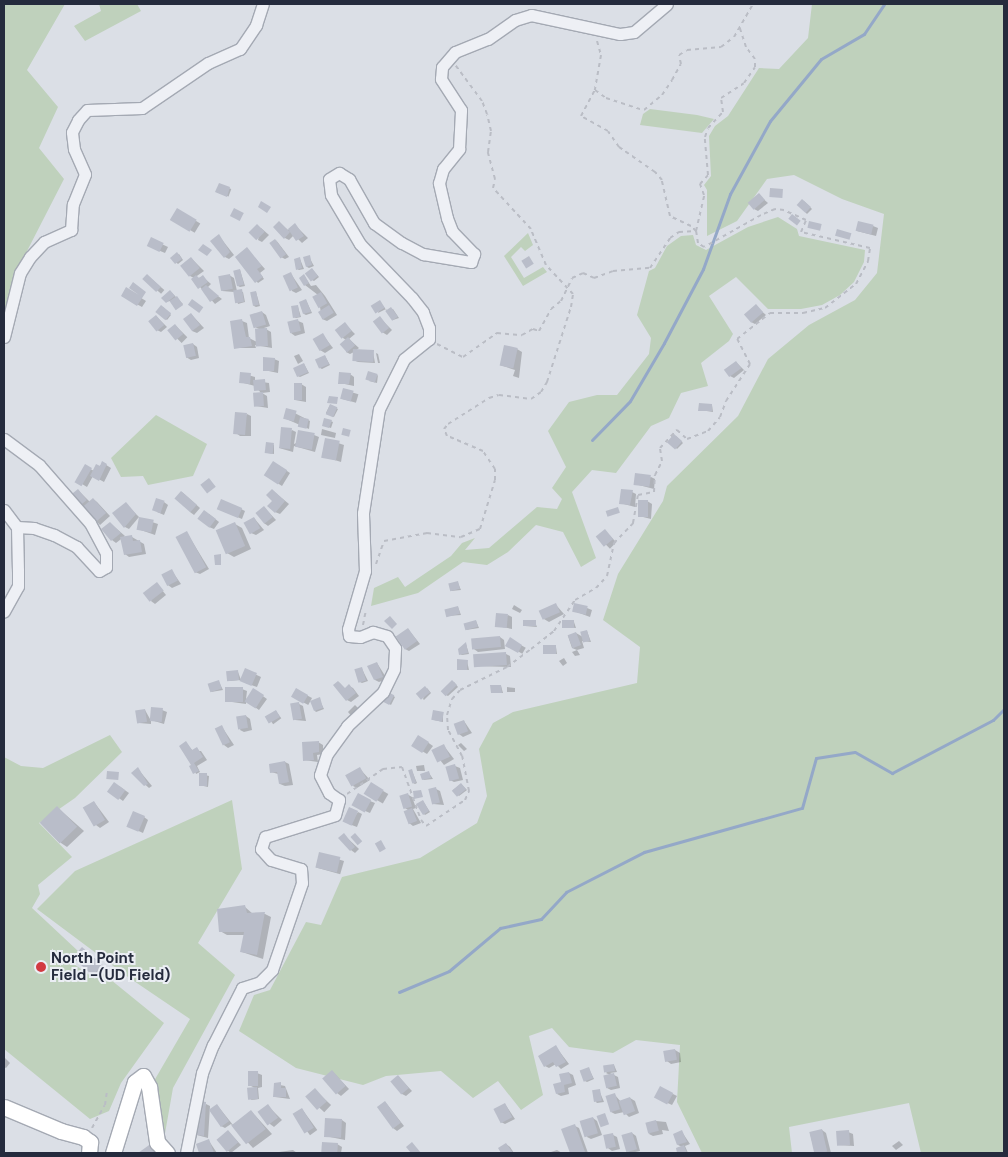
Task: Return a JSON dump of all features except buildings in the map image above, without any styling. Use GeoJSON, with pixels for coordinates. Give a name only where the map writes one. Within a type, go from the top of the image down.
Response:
{"type":"FeatureCollection","features":[{"type":"Feature","properties":{"kind":"main road"},"geometry":{"type":"LineString","coordinates":[[113,1153],[135,1082],[143,1076],[149,1087],[158,1142],[168,1153]]}},
{"type":"Feature","properties":{"kind":"main road"},"geometry":{"type":"LineString","coordinates":[[4,1107],[61,1131],[83,1136],[90,1142],[89,1153]]}},
{"type":"Feature","properties":{"kind":"street"},"geometry":{"type":"LineString","coordinates":[[4,336],[20,273],[30,257],[44,242],[71,230],[74,204],[85,174],[74,149],[72,132],[78,120],[88,110],[142,108],[208,63],[240,49],[256,26],[263,4]]}},
{"type":"Feature","properties":{"kind":"street"},"geometry":{"type":"LineString","coordinates":[[186,1153],[202,1073],[213,1045],[242,988],[260,982],[272,970],[302,883],[301,869],[271,860],[260,849],[265,837],[335,815],[339,800],[329,793],[320,775],[326,754],[347,726],[383,692],[394,669],[395,648],[387,636],[373,632],[360,637],[349,636],[348,629],[365,571],[363,514],[379,409],[404,359],[428,339],[423,312],[360,244],[331,195],[329,179],[339,173],[349,179],[374,223],[402,243],[424,254],[471,262],[474,254],[452,231],[439,183],[442,169],[459,149],[461,110],[441,79],[442,67],[455,52],[488,39],[515,20],[531,15],[584,24],[600,32],[634,32],[667,4]]}},
{"type":"Feature","properties":{"kind":"street"},"geometry":{"type":"LineString","coordinates":[[4,439],[38,465],[90,523],[106,554],[106,567],[99,571],[77,547],[54,535],[17,527]]}},
{"type":"Feature","properties":{"kind":"street"},"geometry":{"type":"LineString","coordinates":[[4,510],[17,527],[18,586],[4,611]]}},
{"type":"Feature","properties":{"kind":"path"},"geometry":{"type":"LineString","coordinates":[[595,90],[606,98],[644,110],[672,80],[681,64],[679,55],[687,50],[721,47],[740,28],[753,4]]}},
{"type":"Feature","properties":{"kind":"path"},"geometry":{"type":"LineString","coordinates":[[339,800],[373,774],[391,767],[402,767],[421,820],[426,826],[465,800],[469,792],[462,756],[448,730],[447,715],[452,699],[460,690],[507,667],[554,631],[575,600],[596,588],[607,576],[614,543],[632,523],[638,495],[654,492],[655,475],[662,461],[660,448],[677,430],[687,439],[708,431],[720,417],[726,402],[750,364],[737,339],[770,313],[803,313],[825,308],[843,297],[856,284],[868,261],[870,248],[801,232],[806,220],[784,210],[775,209],[704,247],[698,243],[696,231],[704,195],[700,184],[708,175],[705,136],[708,128],[724,112],[721,98],[744,83],[755,67],[755,59],[746,47],[740,28]]}},
{"type":"Feature","properties":{"kind":"path"},"geometry":{"type":"LineString","coordinates":[[600,32],[597,42],[601,55],[595,90],[581,116],[608,131],[619,146],[655,172],[662,180],[670,216],[696,231]]}},
{"type":"Feature","properties":{"kind":"path"},"geometry":{"type":"LineString","coordinates":[[374,572],[384,541],[427,533],[461,537],[480,529],[496,480],[495,469],[483,450],[447,436],[444,429],[448,424],[489,398],[499,395],[531,399],[541,392],[548,382],[571,307],[573,294],[546,265],[531,229],[493,188],[495,179],[488,152],[491,131],[487,114],[482,101],[456,66],[455,52]]}},
{"type":"Feature","properties":{"kind":"path"},"geometry":{"type":"LineString","coordinates":[[428,339],[463,357],[497,333],[522,336],[532,329],[539,331],[551,308],[561,301],[572,278],[583,273],[594,278],[613,271],[650,268],[670,238],[679,232],[696,231]]}},
{"type":"Feature","properties":{"kind":"path"},"geometry":{"type":"LineString","coordinates":[[360,637],[367,605]]}},
{"type":"Feature","properties":{"kind":"path"},"geometry":{"type":"LineString","coordinates":[[83,1136],[98,1123],[107,1091]]}},
{"type":"Feature","properties":{"kind":"green space"},"geometry":{"type":"Polygon","coordinates":[[[4,4],[65,4],[27,70],[58,107],[39,148],[64,179],[25,255],[7,314],[4,313],[4,4]]]}},
{"type":"Feature","properties":{"kind":"green space"},"geometry":{"type":"Polygon","coordinates":[[[99,4],[137,4],[141,11],[85,41],[74,26],[101,11],[99,4]]]}},
{"type":"Feature","properties":{"kind":"green space"},"geometry":{"type":"Polygon","coordinates":[[[812,4],[1004,4],[1004,1153],[921,1153],[909,1103],[789,1127],[792,1153],[702,1153],[677,1102],[680,1045],[636,1040],[613,1053],[569,1047],[552,1028],[529,1036],[543,1095],[521,1110],[498,1081],[473,1098],[441,1071],[386,1076],[363,1085],[296,1068],[239,1031],[254,995],[270,990],[306,922],[321,925],[342,877],[420,858],[477,823],[487,796],[479,749],[493,723],[513,712],[637,683],[640,647],[603,620],[618,574],[663,501],[667,486],[738,416],[768,359],[809,325],[855,300],[877,273],[884,214],[842,199],[794,175],[767,179],[737,221],[707,236],[707,190],[704,185],[711,176],[709,136],[715,126],[728,116],[759,68],[779,69],[808,38],[812,4]]]}},
{"type":"Feature","properties":{"kind":"green space"},"geometry":{"type":"Polygon","coordinates":[[[650,109],[714,119],[702,133],[640,125],[643,114],[650,109]]]}},
{"type":"Feature","properties":{"kind":"green space"},"geometry":{"type":"Polygon","coordinates":[[[778,217],[797,229],[799,236],[865,250],[864,262],[854,282],[840,295],[822,305],[801,309],[768,309],[736,277],[709,296],[733,334],[729,341],[701,363],[708,386],[681,393],[669,418],[651,426],[616,473],[592,470],[572,492],[596,558],[581,567],[563,532],[536,525],[508,552],[487,565],[463,562],[418,593],[371,606],[374,588],[398,577],[405,587],[451,556],[462,543],[475,538],[465,550],[489,548],[537,507],[557,509],[562,499],[552,488],[566,467],[548,431],[569,402],[597,395],[617,395],[649,354],[651,338],[637,315],[649,271],[655,268],[667,246],[681,236],[693,235],[696,245],[706,250],[748,227],[778,217]]]}},
{"type":"Feature","properties":{"kind":"green space"},"geometry":{"type":"Polygon","coordinates":[[[528,233],[533,245],[525,251],[521,247],[511,257],[524,278],[543,267],[547,272],[523,286],[504,256],[528,233]]]}},
{"type":"Feature","properties":{"kind":"green space"},"geometry":{"type":"Polygon","coordinates":[[[156,415],[207,444],[193,476],[148,485],[143,476],[121,477],[111,458],[156,415]]]}},
{"type":"Feature","properties":{"kind":"green space","name":"North Point Field -(UD Field)"},"geometry":{"type":"Polygon","coordinates":[[[110,735],[122,752],[75,798],[39,823],[72,857],[38,885],[40,894],[32,908],[78,951],[71,962],[95,979],[100,971],[164,1023],[121,1083],[109,1111],[90,1119],[4,1049],[4,757],[21,766],[43,768],[110,735]]]}},
{"type":"Feature","properties":{"kind":"green space"},"geometry":{"type":"Polygon","coordinates":[[[232,800],[242,869],[198,943],[235,975],[173,1088],[164,1139],[154,1081],[190,1019],[128,977],[37,909],[75,871],[232,800]]]}},
{"type":"Feature","properties":{"kind":"waterway"},"geometry":{"type":"LineString","coordinates":[[592,440],[630,401],[664,343],[703,269],[730,194],[770,121],[821,59],[864,34],[884,4]]}},
{"type":"Feature","properties":{"kind":"waterway"},"geometry":{"type":"LineString","coordinates":[[399,992],[449,971],[500,928],[541,919],[566,892],[644,852],[802,808],[816,758],[855,752],[892,773],[993,720],[1004,709]]}},
{"type":"Feature","properties":{"kind":"place","name":"North Point Field -(UD Field)"},"geometry":{"type":"Point","coordinates":[41,967]}}]}
